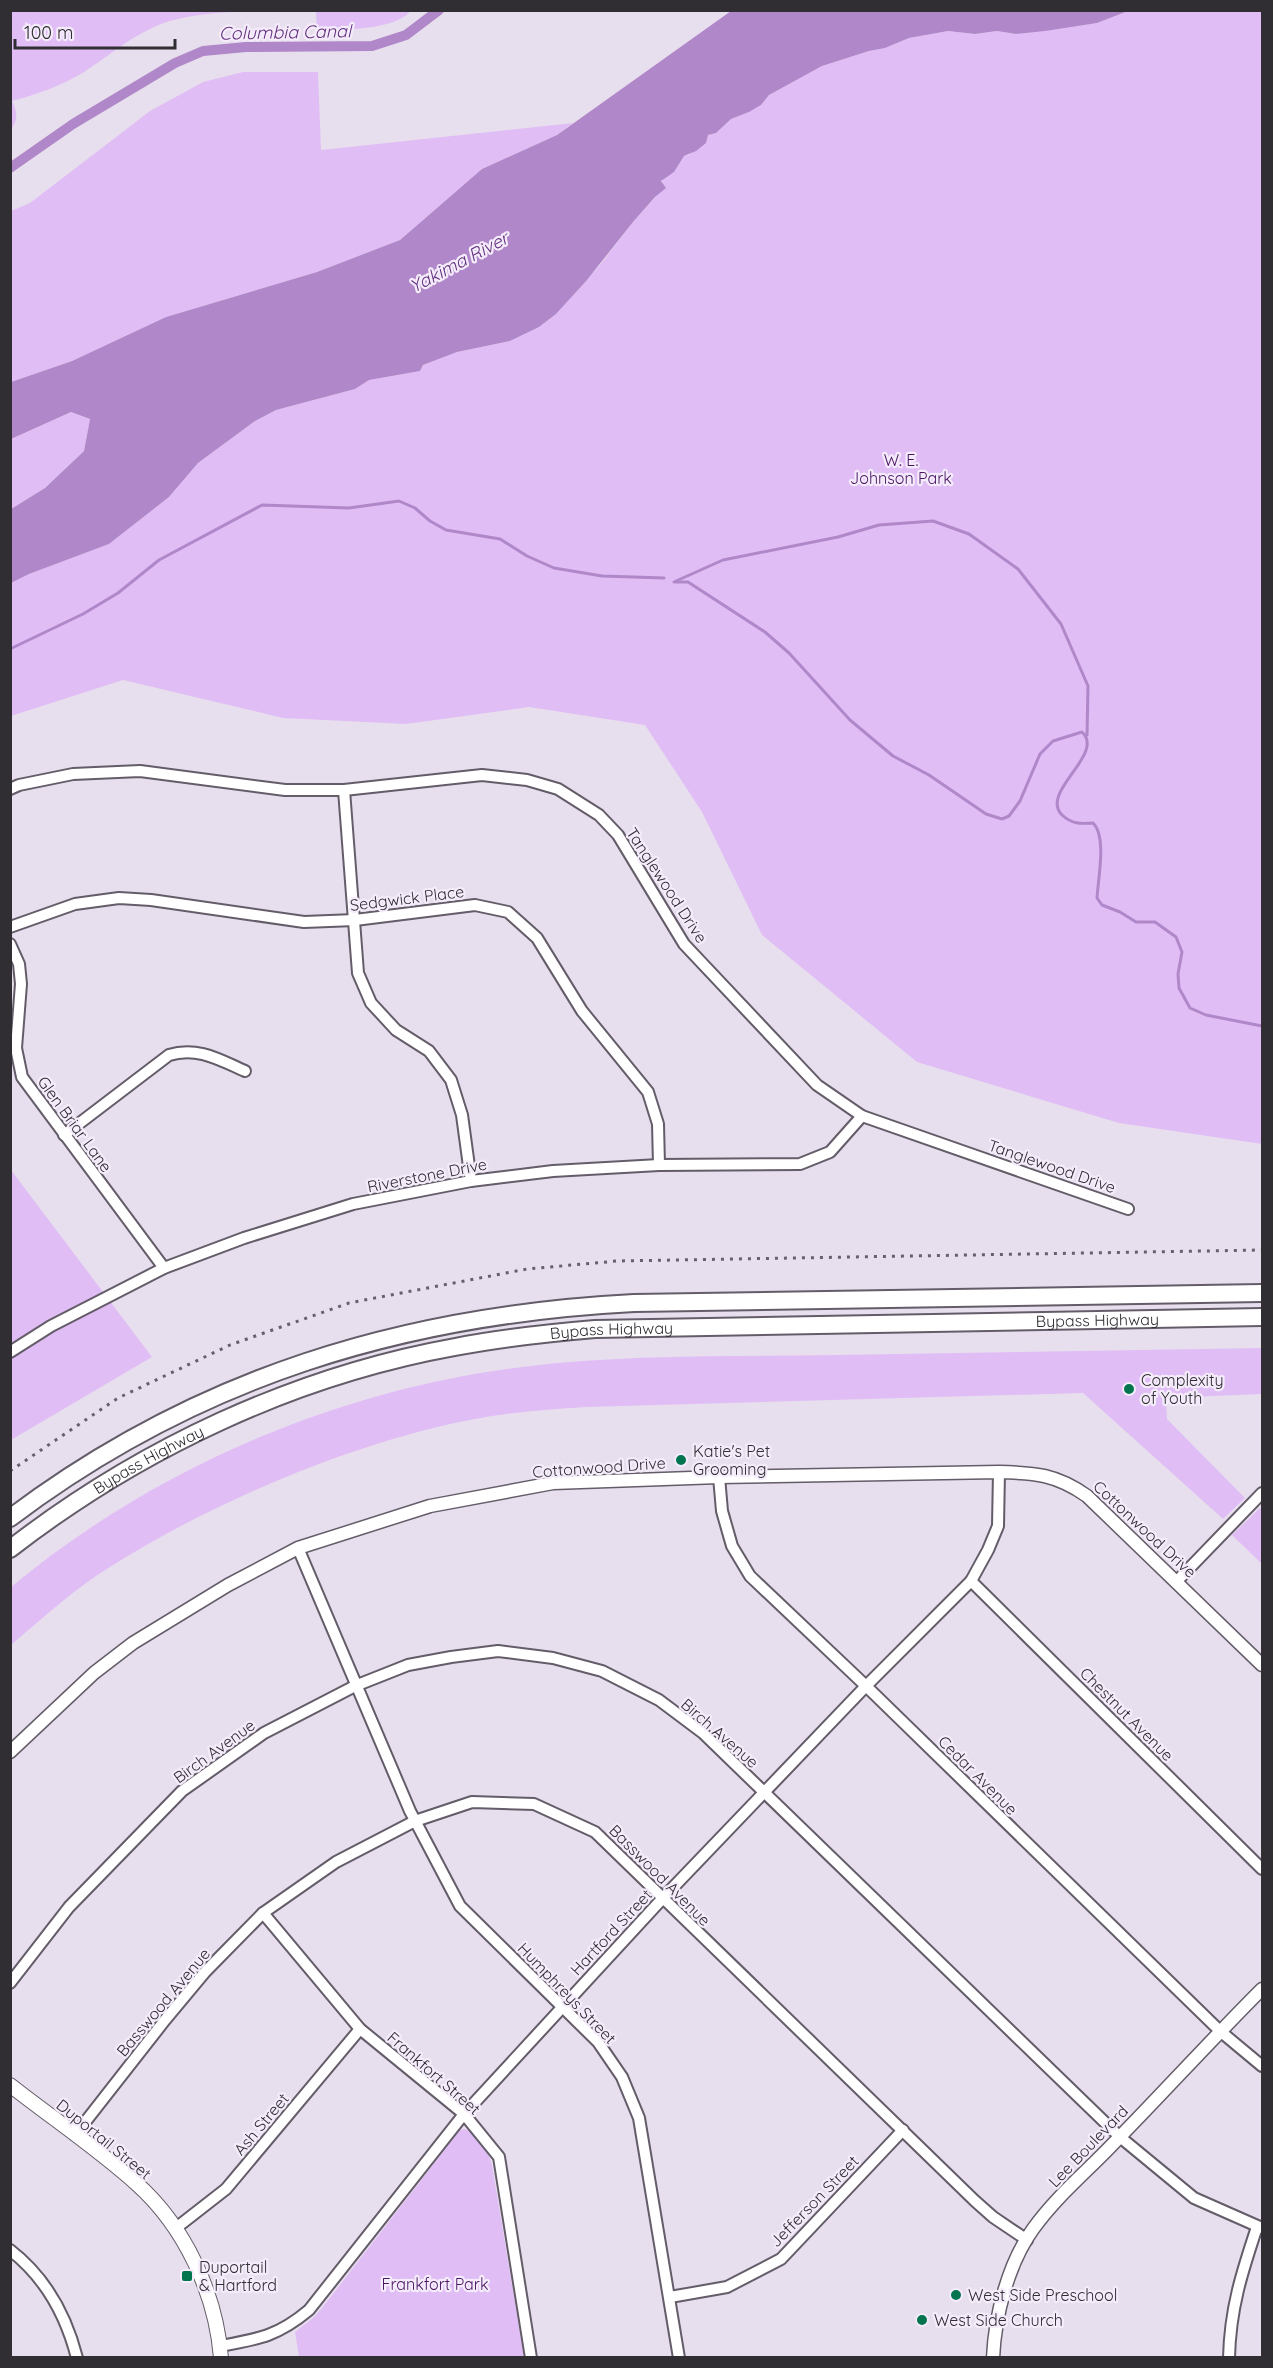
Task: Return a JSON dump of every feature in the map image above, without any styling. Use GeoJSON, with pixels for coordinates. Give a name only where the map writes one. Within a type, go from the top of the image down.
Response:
{"type":"FeatureCollection","features":[{"type":"Feature","properties":{"kind":"highway","name":"Bypass Highway"},"geometry":{"type":"LineString","coordinates":[[10,1518],[92,1462],[130,1439],[195,1406],[314,1358],[375,1340],[447,1324],[570,1306],[634,1303],[1263,1293]]}},
{"type":"Feature","properties":{"kind":"highway","name":"Bypass Highway"},"geometry":{"type":"LineString","coordinates":[[10,1549],[89,1493],[184,1439],[238,1413],[346,1374],[453,1347],[595,1329],[1263,1317]]}},
{"type":"Feature","properties":{"kind":"main road","name":"Duportail Street"},"geometry":{"type":"LineString","coordinates":[[10,2085],[138,2185],[176,2228],[207,2290],[221,2352]]}},
{"type":"Feature","properties":{"kind":"street","name":"Tanglewood Drive"},"geometry":{"type":"LineString","coordinates":[[10,789],[74,774],[140,771],[285,790],[344,790],[482,775],[504,776],[558,789],[600,815],[618,835],[684,944],[817,1085],[862,1116],[1128,1209]]}},
{"type":"Feature","properties":{"kind":"street"},"geometry":{"type":"LineString","coordinates":[[344,790],[358,973],[371,1003],[396,1030],[429,1051],[451,1080],[462,1115],[471,1180]]}},
{"type":"Feature","properties":{"kind":"street","name":"Sedgwick Place"},"geometry":{"type":"LineString","coordinates":[[10,927],[75,904],[119,898],[150,900],[304,922],[355,920],[475,905],[508,912],[537,938],[582,1011],[648,1092],[658,1124],[658,1165]]}},
{"type":"Feature","properties":{"kind":"street","name":"Glen Briar Lane"},"geometry":{"type":"LineString","coordinates":[[10,944],[19,964],[21,984],[16,1048],[22,1077],[164,1268]]}},
{"type":"Feature","properties":{"kind":"street"},"geometry":{"type":"LineString","coordinates":[[64,1135],[169,1055],[180,1051],[194,1051],[245,1071]]}},
{"type":"Feature","properties":{"kind":"street","name":"Riverstone Drive"},"geometry":{"type":"LineString","coordinates":[[10,1353],[51,1326],[164,1268],[244,1238],[352,1204],[471,1180],[553,1171],[658,1165],[800,1164],[830,1152],[862,1116]]}},
{"type":"Feature","properties":{"kind":"street","name":"Hartford Street"},"geometry":{"type":"LineString","coordinates":[[221,2352],[291,2326],[309,2310],[464,2114],[562,2006],[866,1686],[971,1581],[998,1526],[999,1472]]}},
{"type":"Feature","properties":{"kind":"street","name":"Cottonwood Drive"},"geometry":{"type":"LineString","coordinates":[[10,1752],[94,1672],[133,1643],[228,1585],[298,1548],[430,1506],[553,1483],[719,1477],[1035,1473],[1071,1484],[1087,1496],[1263,1665]]}},
{"type":"Feature","properties":{"kind":"street","name":"Cedar Avenue"},"geometry":{"type":"LineString","coordinates":[[719,1477],[722,1511],[732,1546],[750,1576],[1220,2031],[1263,2066]]}},
{"type":"Feature","properties":{"kind":"street"},"geometry":{"type":"LineString","coordinates":[[1177,1581],[1263,1493]]}},
{"type":"Feature","properties":{"kind":"street","name":"Humphreys Street"},"geometry":{"type":"LineString","coordinates":[[298,1548],[355,1686],[415,1821],[460,1906],[598,2042],[622,2077],[639,2118],[679,2358]]}},
{"type":"Feature","properties":{"kind":"street","name":"Chestnut Avenue"},"geometry":{"type":"LineString","coordinates":[[971,1581],[1263,1869]]}},
{"type":"Feature","properties":{"kind":"street","name":"Birch Avenue"},"geometry":{"type":"LineString","coordinates":[[10,1983],[69,1907],[182,1791],[264,1733],[355,1686],[408,1665],[498,1651],[553,1659],[602,1671],[660,1700],[703,1733],[1120,2137],[1194,2198],[1260,2228]]}},
{"type":"Feature","properties":{"kind":"street","name":"Basswood Avenue"},"geometry":{"type":"LineString","coordinates":[[75,2135],[199,1980],[263,1913],[336,1862],[415,1821],[472,1802],[534,1804],[595,1832],[975,2201],[993,2217],[1027,2240]]}},
{"type":"Feature","properties":{"kind":"street","name":"Frankfort Street"},"geometry":{"type":"LineString","coordinates":[[263,1913],[360,2029],[464,2114],[499,2157],[531,2358]]}},
{"type":"Feature","properties":{"kind":"street","name":"Lee Boulevard"},"geometry":{"type":"LineString","coordinates":[[993,2358],[1002,2299],[1033,2229],[1067,2189],[1263,1989]]}},
{"type":"Feature","properties":{"kind":"street","name":"Ash Street"},"geometry":{"type":"LineString","coordinates":[[176,2228],[226,2189],[360,2029]]}},
{"type":"Feature","properties":{"kind":"street","name":"Jefferson Street"},"geometry":{"type":"LineString","coordinates":[[670,2297],[727,2287],[781,2259],[903,2130]]}},
{"type":"Feature","properties":{"kind":"street"},"geometry":{"type":"LineString","coordinates":[[1229,2358],[1230,2332],[1240,2276],[1260,2228]]}},
{"type":"Feature","properties":{"kind":"street"},"geometry":{"type":"LineString","coordinates":[[10,2250],[39,2278],[52,2297],[64,2318],[77,2358]]}},
{"type":"Feature","properties":{"kind":"green space"},"geometry":{"type":"Polygon","coordinates":[[[11,10],[411,11],[403,18],[380,26],[317,31],[316,12],[224,12],[170,21],[136,37],[67,81],[40,93],[12,101],[16,116],[11,130],[11,10]]]}},
{"type":"Feature","properties":{"kind":"green space","name":"W. E. Johnson Park"},"geometry":{"type":"Polygon","coordinates":[[[1128,11],[1262,11],[1262,1144],[1119,1123],[917,1062],[762,935],[702,812],[645,725],[529,707],[406,724],[283,718],[123,680],[11,716],[11,583],[109,544],[169,497],[198,463],[255,421],[276,410],[355,389],[368,380],[420,371],[423,365],[457,352],[510,341],[539,327],[556,314],[600,265],[633,222],[660,192],[663,178],[674,172],[684,156],[689,155],[708,135],[716,133],[731,119],[761,105],[769,95],[822,66],[885,48],[909,38],[948,31],[975,34],[997,31],[1016,34],[1097,23],[1128,11]]]}},
{"type":"Feature","properties":{"kind":"green space"},"geometry":{"type":"Polygon","coordinates":[[[243,72],[318,72],[321,150],[573,123],[557,135],[482,169],[400,240],[317,272],[166,317],[72,361],[11,382],[11,211],[30,203],[150,111],[203,82],[243,72]]]}},
{"type":"Feature","properties":{"kind":"green space"},"geometry":{"type":"Polygon","coordinates":[[[71,412],[90,419],[84,451],[45,488],[11,509],[11,439],[71,412]]]}},
{"type":"Feature","properties":{"kind":"green space"},"geometry":{"type":"Polygon","coordinates":[[[11,1170],[152,1357],[11,1440],[11,1170]]]}},
{"type":"Feature","properties":{"kind":"green space"},"geometry":{"type":"Polygon","coordinates":[[[1262,1348],[1262,1394],[1166,1398],[1167,1419],[1245,1498],[1223,1519],[1083,1393],[587,1407],[528,1411],[444,1425],[395,1438],[295,1474],[245,1495],[152,1542],[110,1567],[71,1594],[11,1645],[11,1587],[66,1544],[125,1506],[187,1471],[251,1441],[317,1415],[384,1394],[453,1378],[522,1367],[600,1360],[1262,1348]]]}},
{"type":"Feature","properties":{"kind":"green space"},"geometry":{"type":"Polygon","coordinates":[[[1260,1508],[1262,1510],[1262,1564],[1232,1535],[1260,1508]]]}},
{"type":"Feature","properties":{"kind":"green space","name":"Frankfort Park"},"geometry":{"type":"Polygon","coordinates":[[[465,2129],[479,2138],[492,2165],[524,2357],[299,2357],[295,2332],[322,2308],[460,2130],[465,2129]]]}},
{"type":"Feature","properties":{"kind":"water","name":"Yakima River"},"geometry":{"type":"Polygon","coordinates":[[[731,11],[1128,11],[1097,23],[1045,31],[1016,34],[997,31],[975,34],[948,31],[909,38],[885,48],[822,66],[769,95],[761,105],[749,112],[731,119],[716,133],[708,135],[706,143],[696,151],[684,156],[674,172],[661,181],[666,188],[633,222],[587,280],[556,314],[539,327],[510,341],[457,352],[423,365],[420,371],[369,380],[355,389],[276,410],[255,421],[198,463],[169,497],[109,544],[11,583],[11,509],[45,488],[84,451],[90,419],[71,412],[11,439],[11,382],[72,361],[166,317],[317,272],[400,240],[482,169],[557,135],[731,11]]]}},
{"type":"Feature","properties":{"kind":"waterway","name":"Columbia Canal"},"geometry":{"type":"LineString","coordinates":[[10,168],[73,124],[175,63],[203,51],[246,47],[372,46],[406,35],[439,10]]}},
{"type":"Feature","properties":{"kind":"waterway"},"geometry":{"type":"LineString","coordinates":[[10,649],[83,614],[118,593],[159,560],[262,505],[349,508],[399,501],[415,508],[430,521],[446,530],[500,539],[527,556],[554,568],[602,576],[664,578]]}},
{"type":"Feature","properties":{"kind":"waterway"},"geometry":{"type":"LineString","coordinates":[[676,581],[723,560],[838,537],[879,525],[933,521],[969,534],[1018,569],[1061,624],[1088,686],[1087,735]]}},
{"type":"Feature","properties":{"kind":"waterway"},"geometry":{"type":"LineString","coordinates":[[674,582],[688,582],[765,632],[789,653],[850,720],[893,756],[929,775],[986,814],[1002,819],[1009,816],[1020,801],[1040,754],[1053,741],[1082,732],[1087,741],[1086,751],[1059,795],[1057,806],[1062,815],[1069,820],[1093,823],[1097,829],[1101,847],[1097,898],[1102,905],[1136,922],[1155,922],[1176,937],[1182,952],[1178,974],[1179,988],[1190,1008],[1206,1015],[1262,1026]]}},
{"type":"Feature","properties":{"kind":"railway"},"geometry":{"type":"LineString","coordinates":[[10,1471],[118,1398],[230,1345],[349,1303],[527,1269],[617,1261],[1262,1250]]}},
{"type":"Feature","properties":{"kind":"place","name":"Complexity of Youth"},"geometry":{"type":"Point","coordinates":[1129,1389]}},
{"type":"Feature","properties":{"kind":"place","name":"Katie's Pet Grooming"},"geometry":{"type":"Point","coordinates":[681,1460]}},
{"type":"Feature","properties":{"kind":"place","name":"Duportail & Hartford"},"geometry":{"type":"Point","coordinates":[187,2276]}},
{"type":"Feature","properties":{"kind":"place","name":"West Side Preschool"},"geometry":{"type":"Point","coordinates":[956,2295]}},
{"type":"Feature","properties":{"kind":"place","name":"West Side Church"},"geometry":{"type":"Point","coordinates":[922,2320]}}]}
